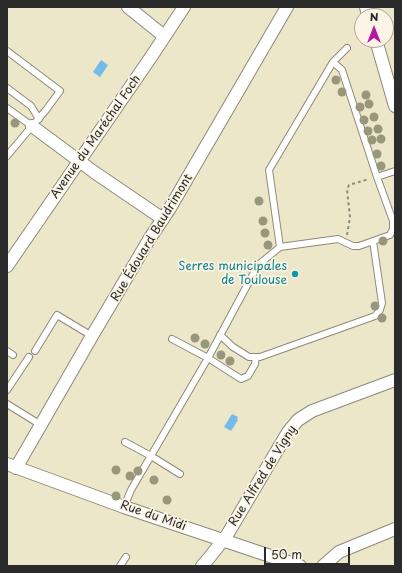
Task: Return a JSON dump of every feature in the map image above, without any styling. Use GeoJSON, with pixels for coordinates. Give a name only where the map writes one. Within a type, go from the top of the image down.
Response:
{"type":"FeatureCollection","features":[{"type":"Feature","properties":{"kind":"street"},"geometry":{"type":"LineString","coordinates":[[128,7],[164,36]]}},
{"type":"Feature","properties":{"kind":"street","name":"Avenue du Maréchal Foch"},"geometry":{"type":"LineString","coordinates":[[7,266],[184,7]]}},
{"type":"Feature","properties":{"kind":"street","name":"Rue Édouard Baudrimont"},"geometry":{"type":"LineString","coordinates":[[12,466],[41,425],[287,7]]}},
{"type":"Feature","properties":{"kind":"street"},"geometry":{"type":"LineString","coordinates":[[378,48],[395,106]]}},
{"type":"Feature","properties":{"kind":"street"},"geometry":{"type":"LineString","coordinates":[[35,122],[79,161],[163,219]]}},
{"type":"Feature","properties":{"kind":"street","name":"Rue Alfred de Vigny"},"geometry":{"type":"LineString","coordinates":[[202,566],[224,540],[288,432],[298,420],[312,411],[395,380]]}},
{"type":"Feature","properties":{"kind":"street","name":"Rue du Midi"},"geometry":{"type":"LineString","coordinates":[[12,466],[124,507],[300,566]]}},
{"type":"Feature","properties":{"kind":"street"},"geometry":{"type":"LineString","coordinates":[[323,566],[339,552],[395,529]]}},
{"type":"Feature","properties":{"kind":"lane"},"geometry":{"type":"LineString","coordinates":[[280,247],[269,170],[333,62],[348,48]]}},
{"type":"Feature","properties":{"kind":"lane"},"geometry":{"type":"LineString","coordinates":[[7,51],[60,90],[7,156]]}},
{"type":"Feature","properties":{"kind":"lane"},"geometry":{"type":"LineString","coordinates":[[124,507],[131,490],[208,358],[258,265],[280,247],[338,239],[353,246],[359,246],[390,235],[393,228],[393,221],[342,70],[333,62]]}},
{"type":"Feature","properties":{"kind":"lane"},"geometry":{"type":"LineString","coordinates":[[7,88],[31,106],[35,122]]}},
{"type":"Feature","properties":{"kind":"lane"},"geometry":{"type":"LineString","coordinates":[[7,108],[35,122]]}},
{"type":"Feature","properties":{"kind":"lane"},"geometry":{"type":"LineString","coordinates":[[377,177],[395,171]]}},
{"type":"Feature","properties":{"kind":"lane"},"geometry":{"type":"LineString","coordinates":[[220,335],[233,347],[248,357],[260,357],[375,316],[380,310],[382,303],[372,241]]}},
{"type":"Feature","properties":{"kind":"lane"},"geometry":{"type":"LineString","coordinates":[[35,351],[58,315],[92,336]]}},
{"type":"Feature","properties":{"kind":"lane"},"geometry":{"type":"LineString","coordinates":[[172,339],[208,358],[241,379],[248,376],[256,364],[256,357]]}},
{"type":"Feature","properties":{"kind":"lane"},"geometry":{"type":"LineString","coordinates":[[7,390],[29,357]]}},
{"type":"Feature","properties":{"kind":"lane"},"geometry":{"type":"LineString","coordinates":[[7,404],[41,425]]}},
{"type":"Feature","properties":{"kind":"lane"},"geometry":{"type":"LineString","coordinates":[[125,442],[180,474]]}},
{"type":"Feature","properties":{"kind":"lane"},"geometry":{"type":"LineString","coordinates":[[120,566],[126,557]]}},
{"type":"Feature","properties":{"kind":"path"},"geometry":{"type":"LineString","coordinates":[[346,242],[350,217],[347,190],[349,184],[377,177]]}},
{"type":"Feature","properties":{"kind":"water"},"geometry":{"type":"Polygon","coordinates":[[[101,60],[108,65],[100,77],[93,72],[101,60]]]}},
{"type":"Feature","properties":{"kind":"water"},"geometry":{"type":"Polygon","coordinates":[[[232,414],[238,417],[238,420],[231,431],[224,427],[232,414]]]}},
{"type":"Feature","properties":{"kind":"place","name":"Serres municipales de Toulouse"},"geometry":{"type":"Point","coordinates":[295,274]}}]}
